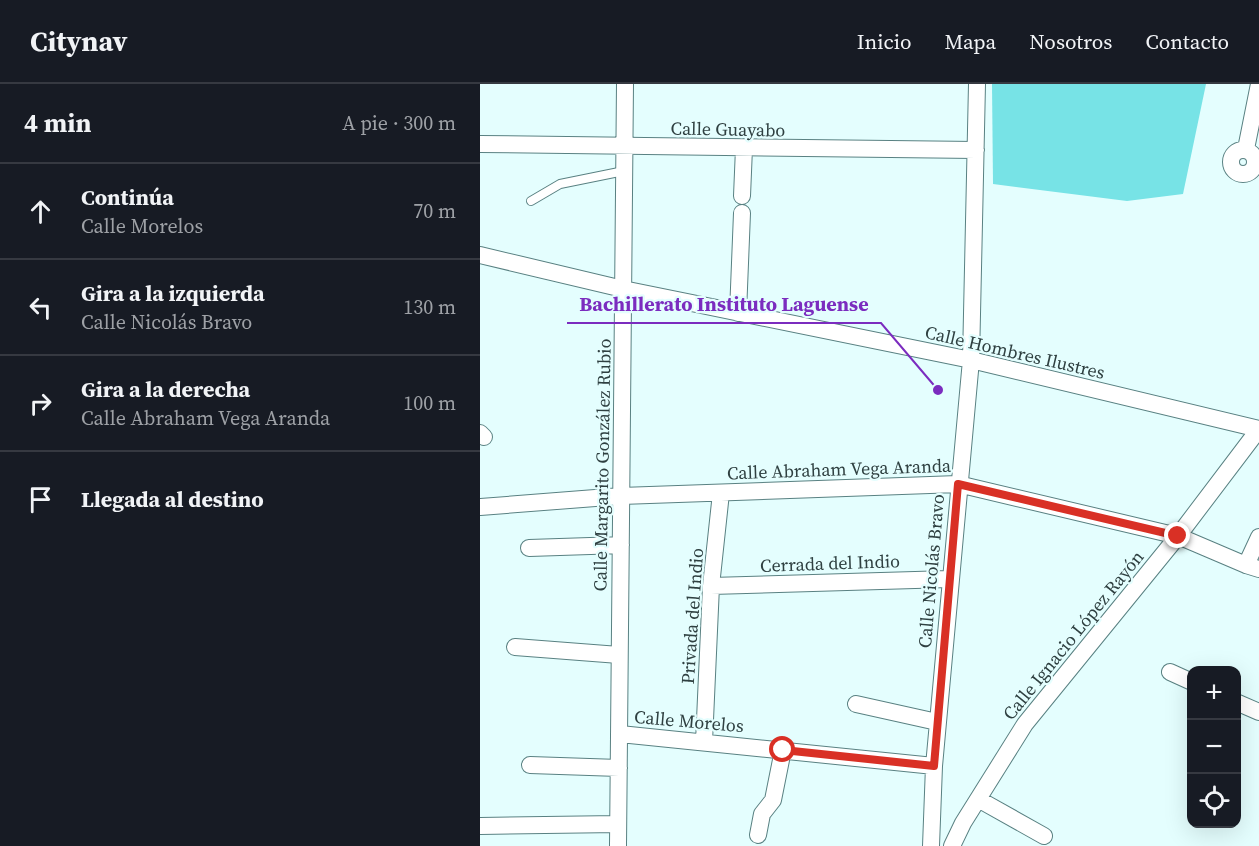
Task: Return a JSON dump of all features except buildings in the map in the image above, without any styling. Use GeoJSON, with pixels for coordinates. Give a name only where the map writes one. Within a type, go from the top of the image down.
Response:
{"type":"FeatureCollection","features":[{"type":"Feature","properties":{"kind":"street","name":"Calle Margarito González Rubio"},"geometry":{"type":"LineString","coordinates":[[618,846],[625,84]]}},
{"type":"Feature","properties":{"kind":"street","name":"Calle Nicolás Bravo"},"geometry":{"type":"LineString","coordinates":[[931,838],[934,766],[971,360],[977,84]]}},
{"type":"Feature","properties":{"kind":"street"},"geometry":{"type":"LineString","coordinates":[[1246,149],[1259,84]]}},
{"type":"Feature","properties":{"kind":"street","name":"Calle Guayabo"},"geometry":{"type":"LineString","coordinates":[[480,144],[976,150]]}},
{"type":"Feature","properties":{"kind":"street"},"geometry":{"type":"LineString","coordinates":[[738,313],[744,148]]}},
{"type":"Feature","properties":{"kind":"street","name":"Calle Hombres Ilustres"},"geometry":{"type":"LineString","coordinates":[[480,255],[623,289],[971,360],[1259,429]]}},
{"type":"Feature","properties":{"kind":"street","name":"Calle Ignacio López Rayón"},"geometry":{"type":"LineString","coordinates":[[955,839],[1025,724],[1178,536],[1259,429]]}},
{"type":"Feature","properties":{"kind":"street","name":"Calle Abraham Vega Aranda"},"geometry":{"type":"LineString","coordinates":[[480,507],[621,496],[958,484],[1178,536],[1252,567]]}},
{"type":"Feature","properties":{"kind":"street","name":"Privada del Indio"},"geometry":{"type":"LineString","coordinates":[[704,741],[711,586],[721,493]]}},
{"type":"Feature","properties":{"kind":"street"},"geometry":{"type":"LineString","coordinates":[[1252,567],[1259,537]]}},
{"type":"Feature","properties":{"kind":"street"},"geometry":{"type":"LineString","coordinates":[[529,548],[621,545]]}},
{"type":"Feature","properties":{"kind":"street","name":"Cerrada del Indio"},"geometry":{"type":"LineString","coordinates":[[711,586],[950,579]]}},
{"type":"Feature","properties":{"kind":"street"},"geometry":{"type":"LineString","coordinates":[[515,647],[619,655]]}},
{"type":"Feature","properties":{"kind":"street"},"geometry":{"type":"LineString","coordinates":[[1170,672],[1187,680]]}},
{"type":"Feature","properties":{"kind":"street"},"geometry":{"type":"LineString","coordinates":[[856,704],[938,722]]}},
{"type":"Feature","properties":{"kind":"street"},"geometry":{"type":"LineString","coordinates":[[1241,704],[1259,712]]}},
{"type":"Feature","properties":{"kind":"street","name":"Calle Morelos"},"geometry":{"type":"LineString","coordinates":[[620,734],[934,766]]}},
{"type":"Feature","properties":{"kind":"street"},"geometry":{"type":"LineString","coordinates":[[758,835],[762,814],[773,800],[783,750]]}},
{"type":"Feature","properties":{"kind":"street"},"geometry":{"type":"LineString","coordinates":[[530,765],[619,768]]}},
{"type":"Feature","properties":{"kind":"street"},"geometry":{"type":"LineString","coordinates":[[978,799],[1044,836]]}},
{"type":"Feature","properties":{"kind":"street"},"geometry":{"type":"LineString","coordinates":[[480,826],[618,824]]}},
{"type":"Feature","properties":{"kind":"street"},"geometry":{"type":"LineString","coordinates":[[931,838],[955,839]]}},
{"type":"Feature","properties":{"kind":"lane"},"geometry":{"type":"LineString","coordinates":[[531,201],[560,184],[624,171]]}},
{"type":"Feature","properties":{"kind":"shaded area"},"geometry":{"type":"Polygon","coordinates":[[[992,84],[1206,84],[1183,194],[1127,201],[993,184],[992,84]]]}},
{"type":"Feature","properties":{"kind":"place","name":"Bachillerato Instituto Laguense"},"geometry":{"type":"Point","coordinates":[938,390]}},
{"type":"Feature","properties":{"kind":"route"},"geometry":{"type":"LineString","coordinates":[[783,750],[934,766],[958,484],[1178,536]]}}]}
